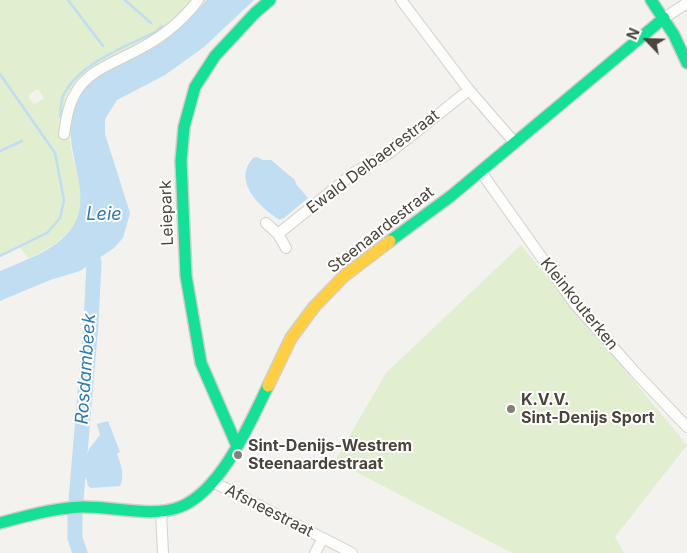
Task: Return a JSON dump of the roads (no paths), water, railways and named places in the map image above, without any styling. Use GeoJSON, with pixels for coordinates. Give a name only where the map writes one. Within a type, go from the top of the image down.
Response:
{"type":"FeatureCollection","features":[{"type":"Feature","properties":{"kind":"street"},"geometry":{"type":"LineString","coordinates":[[64,134],[68,113],[75,93],[88,78],[164,34],[198,0]]}},
{"type":"Feature","properties":{"kind":"street","name":"Leiepark"},"geometry":{"type":"LineString","coordinates":[[237,446],[201,363],[186,276],[181,161],[184,127],[195,87],[215,56],[255,13],[270,0]]}},
{"type":"Feature","properties":{"kind":"street"},"geometry":{"type":"LineString","coordinates":[[401,0],[469,90],[515,143]]}},
{"type":"Feature","properties":{"kind":"street"},"geometry":{"type":"LineString","coordinates":[[651,0],[674,35],[687,63]]}},
{"type":"Feature","properties":{"kind":"street","name":"Steenaardestraat"},"geometry":{"type":"LineString","coordinates":[[0,523],[58,509],[84,507],[161,511],[180,507],[194,499],[213,482],[237,446],[291,338],[314,307],[344,276],[451,196],[664,18],[687,3]]}},
{"type":"Feature","properties":{"kind":"street","name":"Ewald Delbaerestraat"},"geometry":{"type":"LineString","coordinates":[[278,234],[356,172],[388,154],[469,90]]}},
{"type":"Feature","properties":{"kind":"street","name":"Kleinkouterken"},"geometry":{"type":"LineString","coordinates":[[481,172],[574,303],[687,427]]}},
{"type":"Feature","properties":{"kind":"street"},"geometry":{"type":"LineString","coordinates":[[266,223],[278,234],[286,248]]}},
{"type":"Feature","properties":{"kind":"street","name":"Afsneestraat"},"geometry":{"type":"LineString","coordinates":[[213,482],[352,553]]}},
{"type":"Feature","properties":{"kind":"street"},"geometry":{"type":"LineString","coordinates":[[161,511],[163,553]]}},
{"type":"Feature","properties":{"kind":"street"},"geometry":{"type":"LineString","coordinates":[[315,553],[323,538]]}},
{"type":"Feature","properties":{"kind":"water","name":"Leie"},"geometry":{"type":"Polygon","coordinates":[[[207,0],[254,0],[204,47],[165,75],[117,100],[105,119],[105,134],[130,213],[123,238],[114,248],[80,271],[50,280],[0,301],[0,271],[48,249],[69,232],[79,214],[81,195],[70,133],[72,112],[82,91],[95,78],[163,40],[207,0]]]}},
{"type":"Feature","properties":{"kind":"water"},"geometry":{"type":"Polygon","coordinates":[[[257,157],[263,160],[271,160],[295,180],[296,184],[308,198],[280,220],[257,201],[247,184],[245,176],[247,167],[253,158],[257,157]]]}},
{"type":"Feature","properties":{"kind":"water"},"geometry":{"type":"Polygon","coordinates":[[[108,421],[120,452],[117,454],[122,470],[120,486],[91,488],[88,486],[86,478],[83,477],[84,455],[87,455],[89,449],[100,435],[97,424],[108,421]]]}},
{"type":"Feature","properties":{"kind":"waterway"},"geometry":{"type":"LineString","coordinates":[[68,0],[103,46]]}},
{"type":"Feature","properties":{"kind":"waterway"},"geometry":{"type":"LineString","coordinates":[[125,0],[151,23]]}},
{"type":"Feature","properties":{"kind":"waterway"},"geometry":{"type":"LineString","coordinates":[[60,116],[63,96],[80,74],[104,57],[156,32],[162,26]]}},
{"type":"Feature","properties":{"kind":"waterway"},"geometry":{"type":"LineString","coordinates":[[0,74],[55,153],[64,200],[60,218],[47,233],[0,256]]}},
{"type":"Feature","properties":{"kind":"waterway"},"geometry":{"type":"LineString","coordinates":[[0,151],[22,141]]}},
{"type":"Feature","properties":{"kind":"waterway","name":"Rosdambeek"},"geometry":{"type":"LineString","coordinates":[[76,500],[91,323],[94,263],[89,243]]}},
{"type":"Feature","properties":{"kind":"waterway","name":"Rosdambeek"},"geometry":{"type":"LineString","coordinates":[[79,465],[84,465]]}},
{"type":"Feature","properties":{"kind":"waterway","name":"Rosdambeek"},"geometry":{"type":"LineString","coordinates":[[75,516],[75,538],[80,553]]}},
{"type":"Feature","properties":{"kind":"place","name":"K.V.V. Sint-Denijs Sport"},"geometry":{"type":"Point","coordinates":[511,409]}},
{"type":"Feature","properties":{"kind":"place","name":"Sint-Denijs-Westrem Steenaardestraat"},"geometry":{"type":"Point","coordinates":[238,455]}}]}
